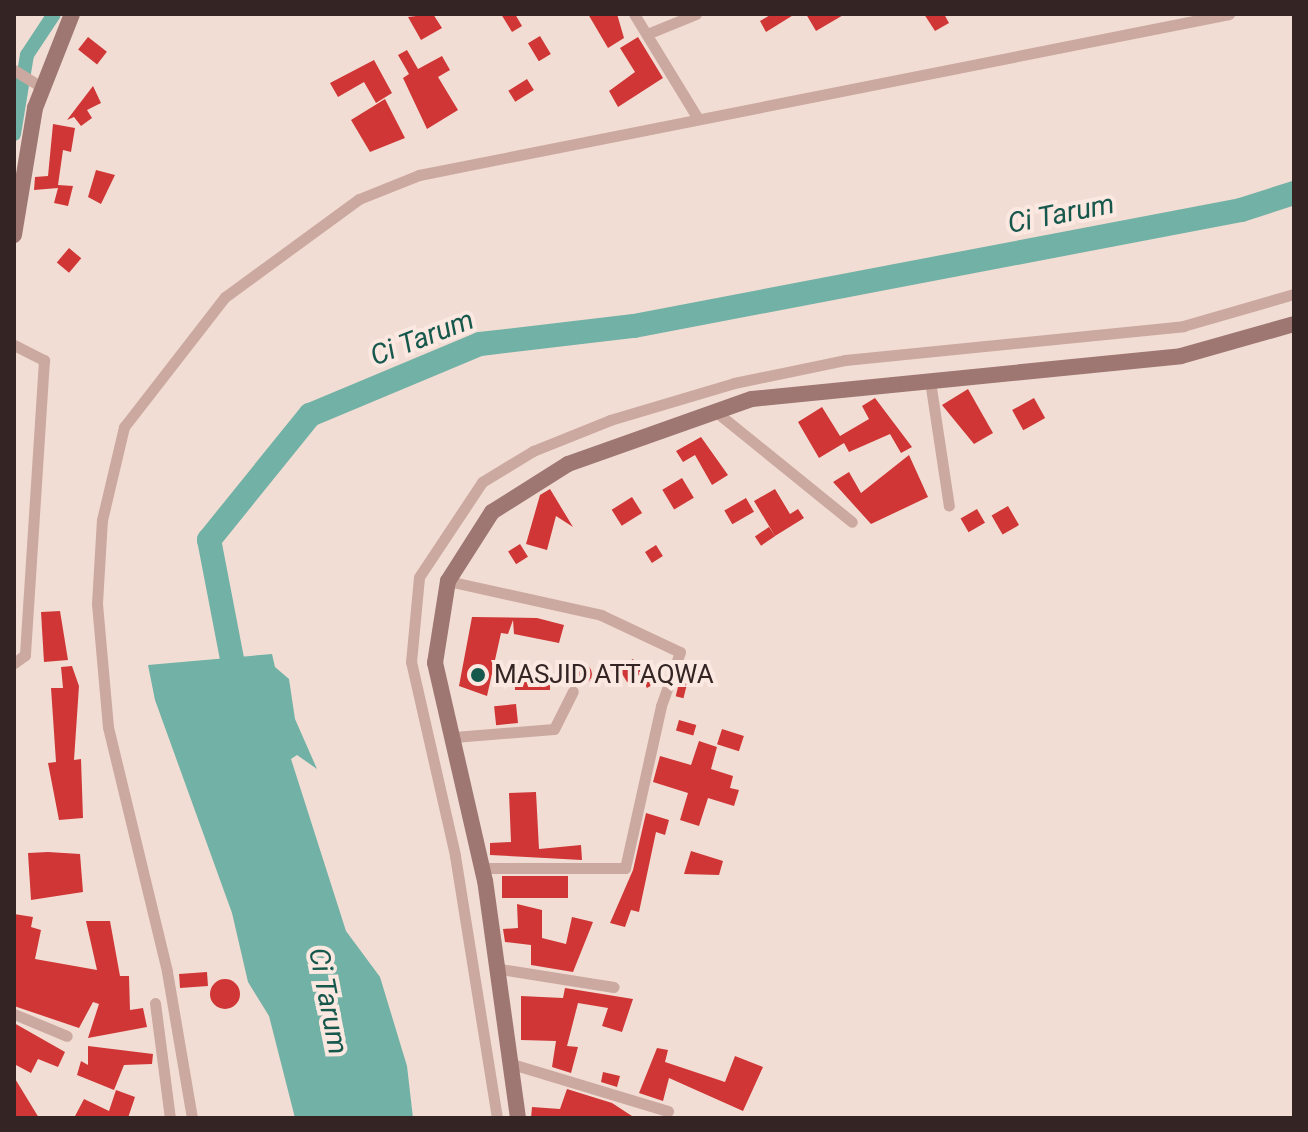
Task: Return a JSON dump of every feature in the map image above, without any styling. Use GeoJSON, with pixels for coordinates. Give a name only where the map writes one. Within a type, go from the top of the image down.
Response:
{"type":"FeatureCollection","features":[{"type":"Feature","properties":{"kind":"street"},"geometry":{"type":"LineString","coordinates":[[14,235],[36,84],[72,14]]}},
{"type":"Feature","properties":{"kind":"street"},"geometry":{"type":"LineString","coordinates":[[634,14],[698,119]]}},
{"type":"Feature","properties":{"kind":"street"},"geometry":{"type":"LineString","coordinates":[[192,1118],[167,971],[119,784],[99,648],[102,520],[124,427],[225,297],[359,199],[419,175],[1229,14]]}},
{"type":"Feature","properties":{"kind":"street"},"geometry":{"type":"LineString","coordinates":[[647,34],[692,15]]}},
{"type":"Feature","properties":{"kind":"street"},"geometry":{"type":"LineString","coordinates":[[14,70],[36,84]]}},
{"type":"Feature","properties":{"kind":"street"},"geometry":{"type":"LineString","coordinates":[[497,1118],[455,855],[411,662],[419,577],[482,482],[597,425],[734,383],[845,360],[1183,326],[1294,294]]}},
{"type":"Feature","properties":{"kind":"street"},"geometry":{"type":"LineString","coordinates":[[518,1118],[500,969],[482,868],[435,663],[448,581],[480,527],[526,486],[752,399],[1181,356],[1294,324]]}},
{"type":"Feature","properties":{"kind":"street"},"geometry":{"type":"LineString","coordinates":[[14,345],[44,360],[25,655],[14,663]]}},
{"type":"Feature","properties":{"kind":"street"},"geometry":{"type":"LineString","coordinates":[[930,381],[949,506]]}},
{"type":"Feature","properties":{"kind":"street"},"geometry":{"type":"LineString","coordinates":[[715,411],[852,522]]}},
{"type":"Feature","properties":{"kind":"street"},"geometry":{"type":"LineString","coordinates":[[448,581],[601,615],[680,652],[661,706],[625,868],[482,868]]}},
{"type":"Feature","properties":{"kind":"street"},"geometry":{"type":"LineString","coordinates":[[454,737],[554,729],[573,691]]}},
{"type":"Feature","properties":{"kind":"street"},"geometry":{"type":"LineString","coordinates":[[500,969],[614,987]]}},
{"type":"Feature","properties":{"kind":"street"},"geometry":{"type":"LineString","coordinates":[[155,1003],[170,1118]]}},
{"type":"Feature","properties":{"kind":"street"},"geometry":{"type":"LineString","coordinates":[[14,1031],[17,1016],[67,1036]]}},
{"type":"Feature","properties":{"kind":"street"},"geometry":{"type":"LineString","coordinates":[[512,1064],[668,1111]]}},
{"type":"Feature","properties":{"kind":"water"},"geometry":{"type":"Polygon","coordinates":[[[272,654],[275,667],[289,679],[295,719],[317,769],[297,755],[291,759],[346,931],[380,977],[407,1066],[413,1118],[295,1118],[269,1016],[248,982],[232,913],[155,700],[148,665],[272,654]]]}},
{"type":"Feature","properties":{"kind":"building"},"geometry":{"type":"Polygon","coordinates":[[[433,14],[442,28],[421,40],[408,17],[433,14]]]}},
{"type":"Feature","properties":{"kind":"building"},"geometry":{"type":"Polygon","coordinates":[[[501,14],[515,14],[522,26],[512,32],[501,14]]]}},
{"type":"Feature","properties":{"kind":"building"},"geometry":{"type":"Polygon","coordinates":[[[588,14],[617,14],[624,38],[608,48],[588,14]]]}},
{"type":"Feature","properties":{"kind":"building"},"geometry":{"type":"Polygon","coordinates":[[[772,14],[795,14],[766,32],[760,21],[772,14]]]}},
{"type":"Feature","properties":{"kind":"building"},"geometry":{"type":"Polygon","coordinates":[[[806,14],[845,14],[816,31],[806,14]]]}},
{"type":"Feature","properties":{"kind":"building"},"geometry":{"type":"Polygon","coordinates":[[[924,14],[944,14],[949,23],[935,31],[924,14]]]}},
{"type":"Feature","properties":{"kind":"building"},"geometry":{"type":"Polygon","coordinates":[[[540,36],[551,54],[539,61],[528,43],[540,36]]]}},
{"type":"Feature","properties":{"kind":"building"},"geometry":{"type":"Polygon","coordinates":[[[88,37],[107,52],[97,64],[78,50],[88,37]]]}},
{"type":"Feature","properties":{"kind":"building"},"geometry":{"type":"Polygon","coordinates":[[[638,37],[663,78],[618,107],[609,91],[635,72],[620,48],[638,37]]]}},
{"type":"Feature","properties":{"kind":"building"},"geometry":{"type":"Polygon","coordinates":[[[407,50],[418,69],[442,56],[450,70],[438,77],[458,110],[427,129],[403,78],[409,74],[398,55],[407,50]]]}},
{"type":"Feature","properties":{"kind":"building"},"geometry":{"type":"Polygon","coordinates":[[[374,60],[392,93],[376,103],[364,82],[338,97],[330,83],[374,60]]]}},
{"type":"Feature","properties":{"kind":"building"},"geometry":{"type":"Polygon","coordinates":[[[527,79],[534,90],[515,102],[508,91],[527,79]]]}},
{"type":"Feature","properties":{"kind":"building"},"geometry":{"type":"Polygon","coordinates":[[[93,86],[101,103],[87,110],[92,118],[81,126],[74,117],[67,120],[93,86]]]}},
{"type":"Feature","properties":{"kind":"building"},"geometry":{"type":"Polygon","coordinates":[[[385,99],[405,138],[370,152],[351,120],[385,99]]]}},
{"type":"Feature","properties":{"kind":"building"},"geometry":{"type":"Polygon","coordinates":[[[53,124],[75,128],[71,152],[63,150],[58,185],[73,186],[68,206],[54,203],[58,188],[34,190],[35,177],[48,176],[53,124]]]}},
{"type":"Feature","properties":{"kind":"building"},"geometry":{"type":"Polygon","coordinates":[[[96,170],[115,175],[101,204],[88,197],[96,170]]]}},
{"type":"Feature","properties":{"kind":"building"},"geometry":{"type":"Polygon","coordinates":[[[69,248],[81,258],[69,273],[57,263],[69,248]]]}},
{"type":"Feature","properties":{"kind":"building"},"geometry":{"type":"Polygon","coordinates":[[[968,389],[993,433],[974,444],[942,405],[968,389]]]}},
{"type":"Feature","properties":{"kind":"building"},"geometry":{"type":"Polygon","coordinates":[[[875,398],[912,447],[901,453],[890,434],[849,452],[844,443],[819,458],[798,422],[822,407],[840,436],[869,419],[862,406],[875,398]]]}},
{"type":"Feature","properties":{"kind":"building"},"geometry":{"type":"Polygon","coordinates":[[[1034,398],[1045,418],[1023,430],[1012,410],[1034,398]]]}},
{"type":"Feature","properties":{"kind":"building"},"geometry":{"type":"Polygon","coordinates":[[[701,437],[728,475],[712,485],[695,455],[683,462],[676,451],[701,437]]]}},
{"type":"Feature","properties":{"kind":"building"},"geometry":{"type":"Polygon","coordinates":[[[909,455],[928,497],[871,524],[833,482],[849,472],[861,493],[909,455]]]}},
{"type":"Feature","properties":{"kind":"building"},"geometry":{"type":"Polygon","coordinates":[[[682,478],[694,498],[674,510],[662,490],[682,478]]]}},
{"type":"Feature","properties":{"kind":"building"},"geometry":{"type":"Polygon","coordinates":[[[550,489],[573,527],[556,516],[547,550],[526,544],[540,495],[550,489]]]}},
{"type":"Feature","properties":{"kind":"building"},"geometry":{"type":"Polygon","coordinates":[[[775,489],[790,514],[798,509],[804,518],[775,536],[754,501],[775,489]]]}},
{"type":"Feature","properties":{"kind":"building"},"geometry":{"type":"Polygon","coordinates":[[[632,497],[642,513],[622,526],[612,510],[632,497]]]}},
{"type":"Feature","properties":{"kind":"building"},"geometry":{"type":"Polygon","coordinates":[[[746,498],[754,512],[732,524],[724,510],[746,498]]]}},
{"type":"Feature","properties":{"kind":"building"},"geometry":{"type":"Polygon","coordinates":[[[1008,506],[1019,525],[1003,535],[992,516],[1008,506]]]}},
{"type":"Feature","properties":{"kind":"building"},"geometry":{"type":"Polygon","coordinates":[[[977,509],[985,523],[969,532],[961,518],[977,509]]]}},
{"type":"Feature","properties":{"kind":"building"},"geometry":{"type":"Polygon","coordinates":[[[769,527],[775,536],[761,546],[755,537],[769,527]]]}},
{"type":"Feature","properties":{"kind":"building"},"geometry":{"type":"Polygon","coordinates":[[[520,544],[528,557],[516,564],[508,551],[520,544]]]}},
{"type":"Feature","properties":{"kind":"building"},"geometry":{"type":"Polygon","coordinates":[[[656,545],[663,556],[652,563],[645,552],[656,545]]]}},
{"type":"Feature","properties":{"kind":"building"},"geometry":{"type":"Polygon","coordinates":[[[60,611],[68,660],[44,662],[41,612],[60,611]]]}},
{"type":"Feature","properties":{"kind":"building"},"geometry":{"type":"Polygon","coordinates":[[[472,617],[537,618],[564,625],[559,643],[514,634],[513,620],[508,634],[501,633],[487,696],[459,686],[472,617]]]}},
{"type":"Feature","properties":{"kind":"building"},"geometry":{"type":"Polygon","coordinates":[[[633,659],[642,674],[627,682],[618,668],[633,659]]]}},
{"type":"Feature","properties":{"kind":"building"},"geometry":{"type":"Polygon","coordinates":[[[582,664],[589,667],[592,674],[589,681],[582,684],[575,681],[572,674],[575,667],[582,664]]]}},
{"type":"Feature","properties":{"kind":"building"},"geometry":{"type":"Polygon","coordinates":[[[72,666],[79,686],[74,760],[81,759],[83,818],[59,820],[48,763],[56,762],[51,688],[63,688],[61,667],[72,666]]]}},
{"type":"Feature","properties":{"kind":"building"},"geometry":{"type":"Polygon","coordinates":[[[658,667],[661,680],[647,688],[641,678],[658,667]]]}},
{"type":"Feature","properties":{"kind":"building"},"geometry":{"type":"Polygon","coordinates":[[[515,669],[550,669],[550,690],[515,690],[515,669]]]}},
{"type":"Feature","properties":{"kind":"building"},"geometry":{"type":"Polygon","coordinates":[[[682,671],[690,673],[683,698],[676,696],[682,671]]]}},
{"type":"Feature","properties":{"kind":"building"},"geometry":{"type":"Polygon","coordinates":[[[516,704],[518,723],[496,725],[494,706],[516,704]]]}},
{"type":"Feature","properties":{"kind":"building"},"geometry":{"type":"Polygon","coordinates":[[[679,720],[696,725],[693,736],[676,731],[679,720]]]}},
{"type":"Feature","properties":{"kind":"building"},"geometry":{"type":"Polygon","coordinates":[[[722,729],[744,736],[739,751],[717,744],[722,729]]]}},
{"type":"Feature","properties":{"kind":"building"},"geometry":{"type":"Polygon","coordinates":[[[699,741],[717,747],[711,769],[733,776],[730,788],[739,790],[734,806],[708,798],[699,826],[680,820],[688,793],[653,782],[660,756],[691,765],[699,741]]]}},
{"type":"Feature","properties":{"kind":"building"},"geometry":{"type":"Polygon","coordinates":[[[536,792],[539,849],[581,845],[582,860],[490,855],[490,843],[511,842],[509,793],[536,792]]]}},
{"type":"Feature","properties":{"kind":"building"},"geometry":{"type":"Polygon","coordinates":[[[646,813],[669,820],[665,835],[656,832],[639,912],[631,910],[625,927],[610,923],[633,870],[646,813]]]}},
{"type":"Feature","properties":{"kind":"building"},"geometry":{"type":"Polygon","coordinates":[[[691,851],[723,861],[719,875],[684,874],[691,851]]]}},
{"type":"Feature","properties":{"kind":"building"},"geometry":{"type":"Polygon","coordinates":[[[28,853],[80,854],[83,892],[31,900],[28,853]]]}},
{"type":"Feature","properties":{"kind":"building"},"geometry":{"type":"Polygon","coordinates":[[[502,876],[568,876],[568,898],[502,898],[502,876]]]}},
{"type":"Feature","properties":{"kind":"building"},"geometry":{"type":"Polygon","coordinates":[[[517,904],[542,910],[542,938],[566,944],[572,917],[593,922],[573,972],[531,965],[531,945],[505,942],[503,929],[518,928],[517,904]]]}},
{"type":"Feature","properties":{"kind":"building"},"geometry":{"type":"Polygon","coordinates":[[[14,914],[33,917],[31,927],[41,930],[35,959],[97,970],[86,921],[110,921],[120,976],[129,976],[130,1010],[143,1008],[147,1027],[88,1038],[99,1004],[93,1002],[79,1028],[14,1006],[14,914]]]}},
{"type":"Feature","properties":{"kind":"building"},"geometry":{"type":"Polygon","coordinates":[[[207,972],[208,986],[180,988],[179,974],[207,972]]]}},
{"type":"Feature","properties":{"kind":"building"},"geometry":{"type":"Polygon","coordinates":[[[225,979],[235,984],[240,994],[235,1004],[225,1009],[215,1004],[210,994],[215,984],[225,979]]]}},
{"type":"Feature","properties":{"kind":"building"},"geometry":{"type":"Polygon","coordinates":[[[565,988],[633,999],[622,1032],[602,1026],[608,1008],[578,1003],[567,1046],[578,1047],[571,1073],[552,1067],[556,1041],[521,1040],[521,996],[563,998],[565,988]]]}},
{"type":"Feature","properties":{"kind":"building"},"geometry":{"type":"Polygon","coordinates":[[[14,1023],[65,1052],[58,1067],[38,1059],[31,1073],[14,1064],[14,1023]]]}},
{"type":"Feature","properties":{"kind":"building"},"geometry":{"type":"Polygon","coordinates":[[[88,1046],[153,1054],[152,1064],[124,1065],[114,1090],[77,1075],[81,1061],[88,1065],[88,1046]]]}},
{"type":"Feature","properties":{"kind":"building"},"geometry":{"type":"Polygon","coordinates":[[[657,1048],[668,1050],[665,1062],[725,1082],[735,1056],[763,1067],[743,1111],[669,1078],[663,1101],[639,1093],[657,1048]]]}},
{"type":"Feature","properties":{"kind":"building"},"geometry":{"type":"Polygon","coordinates":[[[603,1072],[620,1076],[617,1087],[601,1082],[603,1072]]]}},
{"type":"Feature","properties":{"kind":"building"},"geometry":{"type":"Polygon","coordinates":[[[14,1077],[39,1118],[14,1118],[14,1077]]]}},
{"type":"Feature","properties":{"kind":"building"},"geometry":{"type":"Polygon","coordinates":[[[567,1089],[612,1103],[635,1118],[531,1118],[532,1107],[560,1109],[567,1089]]]}},
{"type":"Feature","properties":{"kind":"building"},"geometry":{"type":"Polygon","coordinates":[[[116,1090],[135,1097],[128,1118],[74,1118],[84,1099],[109,1111],[116,1090]]]}},
{"type":"Feature","properties":{"kind":"waterway"},"geometry":{"type":"LineString","coordinates":[[14,134],[27,55],[54,14]]}},
{"type":"Feature","properties":{"kind":"waterway","name":"Ci Tarum"},"geometry":{"type":"LineString","coordinates":[[238,690],[209,540],[310,415],[480,344],[634,326],[1241,210],[1294,193]]}},
{"type":"Feature","properties":{"kind":"place","name":"MASJID ATTAQWA"},"geometry":{"type":"Point","coordinates":[478,675]}}]}
